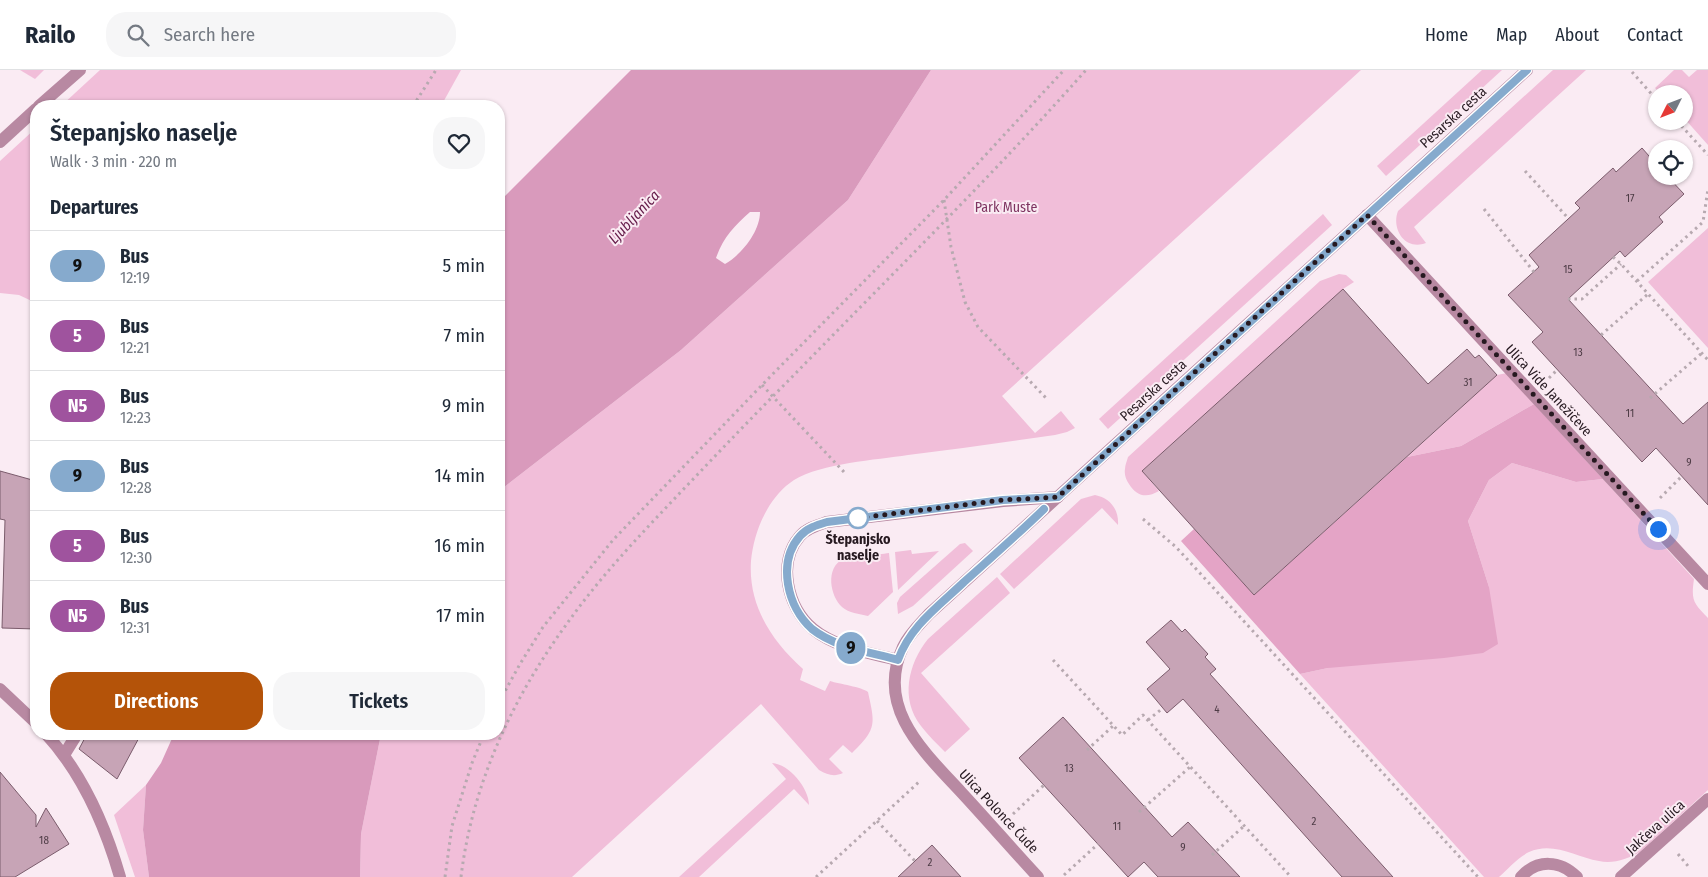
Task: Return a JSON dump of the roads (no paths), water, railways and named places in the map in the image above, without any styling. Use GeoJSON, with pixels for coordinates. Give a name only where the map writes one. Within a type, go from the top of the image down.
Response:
{"type":"FeatureCollection","features":[{"type":"Feature","properties":{"kind":"street"},"geometry":{"type":"LineString","coordinates":[[46,100],[80,70]]}},
{"type":"Feature","properties":{"kind":"street","name":"Pesarska cesta"},"geometry":{"type":"LineString","coordinates":[[937,766],[908,732],[901,718],[894,690],[898,660],[903,646],[910,635],[929,614],[1527,70]]}},
{"type":"Feature","properties":{"kind":"street"},"geometry":{"type":"LineString","coordinates":[[0,142],[30,114]]}},
{"type":"Feature","properties":{"kind":"street","name":"Ulica Vide Janežičeve"},"geometry":{"type":"LineString","coordinates":[[1367,215],[1708,584]]}},
{"type":"Feature","properties":{"kind":"street"},"geometry":{"type":"LineString","coordinates":[[898,660],[848,647],[826,638],[812,628],[801,616],[792,600],[787,580],[788,560],[793,546],[801,535],[813,526],[827,522],[1003,500],[1058,497]]}},
{"type":"Feature","properties":{"kind":"street"},"geometry":{"type":"LineString","coordinates":[[0,689],[30,717]]}},
{"type":"Feature","properties":{"kind":"street"},"geometry":{"type":"LineString","coordinates":[[51,740],[64,756],[90,798],[103,824],[120,877]]}},
{"type":"Feature","properties":{"kind":"street"},"geometry":{"type":"LineString","coordinates":[[64,756],[73,740]]}},
{"type":"Feature","properties":{"kind":"street","name":"Ulica Polonce Čude"},"geometry":{"type":"LineString","coordinates":[[937,766],[1038,877]]}},
{"type":"Feature","properties":{"kind":"street","name":"Jakčeva ulica"},"geometry":{"type":"LineString","coordinates":[[1621,877],[1708,799]]}},
{"type":"Feature","properties":{"kind":"street"},"geometry":{"type":"LineString","coordinates":[[1521,877],[1533,867],[1551,863],[1569,870],[1577,877]]}},
{"type":"Feature","properties":{"kind":"water","name":"Ljubljanica"},"geometry":{"type":"Polygon","coordinates":[[[631,70],[931,70],[848,200],[681,350],[505,486],[505,196],[631,70]],[[750,212],[726,238],[716,258],[725,264],[737,255],[753,235],[760,212],[750,212]]]}},
{"type":"Feature","properties":{"kind":"water"},"geometry":{"type":"Polygon","coordinates":[[[171,740],[380,740],[361,834],[360,877],[149,877],[143,830],[146,785],[161,763],[171,740]]]}},
{"type":"Feature","properties":{"kind":"place","name":"Štepanjsko naselje"},"geometry":{"type":"Point","coordinates":[858,518]}},
{"type":"Feature","properties":{"kind":"park label","name":"Park Muste"},"geometry":{"type":"Point","coordinates":[1006,207]}}]}
